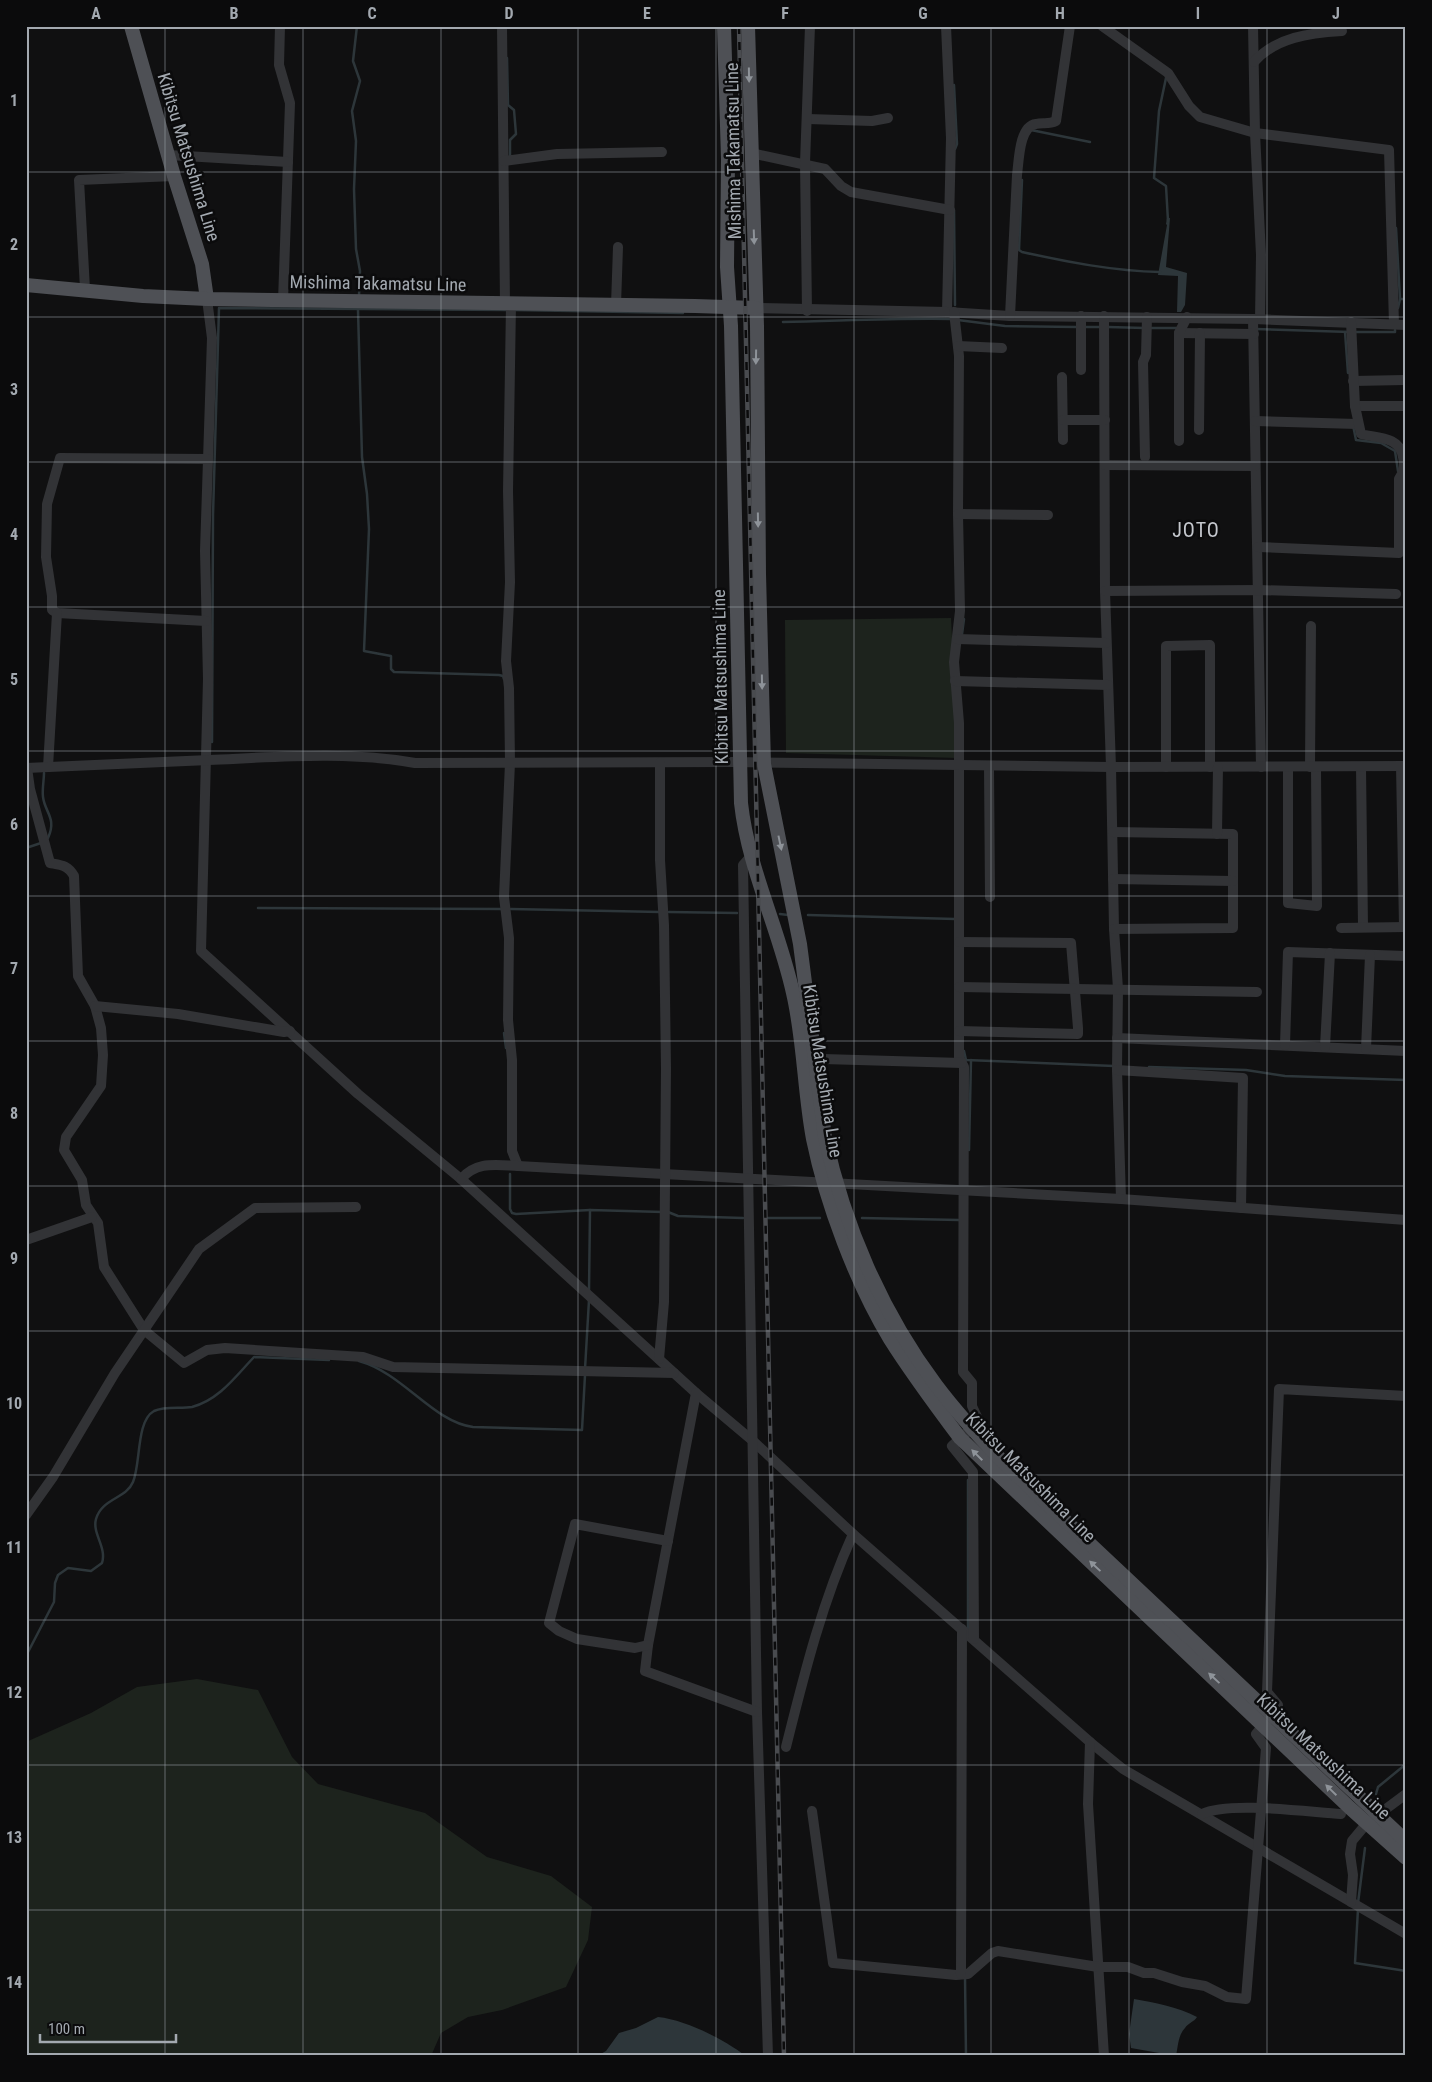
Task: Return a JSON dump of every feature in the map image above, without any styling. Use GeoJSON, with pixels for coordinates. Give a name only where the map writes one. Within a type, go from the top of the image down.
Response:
{"type":"FeatureCollection","features":[{"type":"Feature","properties":{"kind":"main road","name":"Kibitsu Matsushima Line"},"geometry":{"type":"LineString","coordinates":[[131,26],[174,176],[202,264],[208,299]]}},
{"type":"Feature","properties":{"kind":"main road","name":"Mishima Takamatsu Line"},"geometry":{"type":"LineString","coordinates":[[724,26],[728,159],[727,267],[730,307]]}},
{"type":"Feature","properties":{"kind":"main road","name":"Mishima Takamatsu Line"},"geometry":{"type":"LineString","coordinates":[[26,284],[143,296],[208,299],[509,308],[616,305],[756,308],[748,26]]}},
{"type":"Feature","properties":{"kind":"main road","name":"Kibitsu Matsushima Line"},"geometry":{"type":"LineString","coordinates":[[730,307],[742,815],[752,856],[783,951],[794,995],[813,1138],[831,1183],[878,1290],[903,1334],[935,1384],[971,1428],[1268,1720],[1372,1819],[1406,1858]]}},
{"type":"Feature","properties":{"kind":"main road","name":"Kibitsu Matsushima Line"},"geometry":{"type":"LineString","coordinates":[[756,308],[759,574],[764,764],[800,944],[831,1183],[839,1227],[865,1293],[889,1337],[922,1387],[960,1438],[991,1469],[1268,1720]]}},
{"type":"Feature","properties":{"kind":"main road","name":"Kibitsu Matsushima Line"},"geometry":{"type":"LineString","coordinates":[[1372,1819],[1406,1841]]}},
{"type":"Feature","properties":{"kind":"street"},"geometry":{"type":"LineString","coordinates":[[280,26],[279,65],[290,103],[283,301]]}},
{"type":"Feature","properties":{"kind":"street"},"geometry":{"type":"LineString","coordinates":[[502,26],[508,161],[508,482],[510,582],[506,661],[509,688],[510,763],[504,897],[509,938],[508,1020],[512,1060],[512,1151],[518,1166]]}},
{"type":"Feature","properties":{"kind":"street"},"geometry":{"type":"LineString","coordinates":[[807,311],[805,164],[810,26]]}},
{"type":"Feature","properties":{"kind":"street"},"geometry":{"type":"LineString","coordinates":[[946,26],[951,138],[951,312],[960,346],[960,639],[954,662],[958,681],[961,766],[962,1031],[959,1058],[964,1067],[967,1190],[963,1372],[972,1383],[972,1406],[979,1421],[952,1446],[973,1472],[967,1634],[964,1974]]}},
{"type":"Feature","properties":{"kind":"street"},"geometry":{"type":"LineString","coordinates":[[1010,316],[1020,152],[1025,132],[1029,126],[1037,123],[1049,125],[1056,122],[1070,26]]}},
{"type":"Feature","properties":{"kind":"street"},"geometry":{"type":"LineString","coordinates":[[1102,26],[1168,73],[1189,106],[1200,117],[1254,133],[1388,150],[1394,324]]}},
{"type":"Feature","properties":{"kind":"street"},"geometry":{"type":"LineString","coordinates":[[1253,26],[1254,133],[1261,255],[1255,326],[1261,767]]}},
{"type":"Feature","properties":{"kind":"street"},"geometry":{"type":"LineString","coordinates":[[1254,62],[1271,47],[1298,36],[1313,32],[1342,31]]}},
{"type":"Feature","properties":{"kind":"street"},"geometry":{"type":"LineString","coordinates":[[808,119],[872,121],[888,118]]}},
{"type":"Feature","properties":{"kind":"street"},"geometry":{"type":"LineString","coordinates":[[508,161],[557,154],[662,152]]}},
{"type":"Feature","properties":{"kind":"street"},"geometry":{"type":"LineString","coordinates":[[751,153],[825,169],[841,186],[851,192],[950,210]]}},
{"type":"Feature","properties":{"kind":"street"},"geometry":{"type":"LineString","coordinates":[[168,155],[288,162]]}},
{"type":"Feature","properties":{"kind":"street"},"geometry":{"type":"LineString","coordinates":[[85,289],[79,180],[174,176]]}},
{"type":"Feature","properties":{"kind":"street"},"geometry":{"type":"LineString","coordinates":[[616,305],[618,247]]}},
{"type":"Feature","properties":{"kind":"street"},"geometry":{"type":"LineString","coordinates":[[208,299],[212,338],[205,551],[208,679],[202,951],[358,1094],[460,1179],[696,1393],[754,1441],[854,1534],[1123,1769],[1406,1934]]}},
{"type":"Feature","properties":{"kind":"street"},"geometry":{"type":"LineString","coordinates":[[756,308],[807,311],[951,312],[1081,324],[1182,327],[1255,326],[1351,329],[1394,324],[1406,325]]}},
{"type":"Feature","properties":{"kind":"street"},"geometry":{"type":"LineString","coordinates":[[1081,324],[1081,370]]}},
{"type":"Feature","properties":{"kind":"street"},"geometry":{"type":"LineString","coordinates":[[1104,324],[1106,643],[1111,767],[1114,929],[1118,989],[1117,1067],[1121,1199]]}},
{"type":"Feature","properties":{"kind":"street"},"geometry":{"type":"LineString","coordinates":[[1145,457],[1143,362],[1146,355],[1147,325]]}},
{"type":"Feature","properties":{"kind":"street"},"geometry":{"type":"LineString","coordinates":[[1182,327],[1200,333],[1255,326]]}},
{"type":"Feature","properties":{"kind":"street"},"geometry":{"type":"LineString","coordinates":[[1179,441],[1182,327]]}},
{"type":"Feature","properties":{"kind":"street"},"geometry":{"type":"LineString","coordinates":[[1258,547],[1399,553],[1399,480],[1405,470],[1402,451],[1399,446],[1386,439],[1360,434],[1354,424],[1355,406],[1351,329]]}},
{"type":"Feature","properties":{"kind":"street"},"geometry":{"type":"LineString","coordinates":[[1199,430],[1200,333]]}},
{"type":"Feature","properties":{"kind":"street"},"geometry":{"type":"LineString","coordinates":[[960,346],[1002,348]]}},
{"type":"Feature","properties":{"kind":"street"},"geometry":{"type":"LineString","coordinates":[[1062,377],[1063,440]]}},
{"type":"Feature","properties":{"kind":"street"},"geometry":{"type":"LineString","coordinates":[[1353,381],[1405,380]]}},
{"type":"Feature","properties":{"kind":"street"},"geometry":{"type":"LineString","coordinates":[[1355,406],[1406,406]]}},
{"type":"Feature","properties":{"kind":"street"},"geometry":{"type":"LineString","coordinates":[[1063,420],[1105,420]]}},
{"type":"Feature","properties":{"kind":"street"},"geometry":{"type":"LineString","coordinates":[[1255,421],[1354,424]]}},
{"type":"Feature","properties":{"kind":"street"},"geometry":{"type":"LineString","coordinates":[[206,621],[57,613],[52,610],[52,596],[46,557],[46,504],[60,458],[208,459]]}},
{"type":"Feature","properties":{"kind":"street"},"geometry":{"type":"LineString","coordinates":[[1105,465],[1256,466]]}},
{"type":"Feature","properties":{"kind":"street"},"geometry":{"type":"LineString","coordinates":[[961,514],[1048,516]]}},
{"type":"Feature","properties":{"kind":"street"},"geometry":{"type":"LineString","coordinates":[[1105,591],[1259,590],[1396,594]]}},
{"type":"Feature","properties":{"kind":"street"},"geometry":{"type":"LineString","coordinates":[[48,766],[57,613]]}},
{"type":"Feature","properties":{"kind":"street"},"geometry":{"type":"LineString","coordinates":[[1288,767],[1288,903],[1317,906],[1311,626]]}},
{"type":"Feature","properties":{"kind":"street"},"geometry":{"type":"LineString","coordinates":[[960,639],[1106,643]]}},
{"type":"Feature","properties":{"kind":"street"},"geometry":{"type":"LineString","coordinates":[[1166,767],[1166,646],[1210,645],[1217,834]]}},
{"type":"Feature","properties":{"kind":"street"},"geometry":{"type":"LineString","coordinates":[[958,681],[1108,685]]}},
{"type":"Feature","properties":{"kind":"street"},"geometry":{"type":"LineString","coordinates":[[674,1373],[393,1367],[363,1357],[225,1348],[208,1350],[184,1363],[144,1330],[104,1268],[98,1223],[92,1217],[86,1205],[82,1180],[64,1150],[64,1143],[74,1123],[101,1086],[103,1055],[101,1028],[95,1006],[78,976],[74,876],[70,869],[63,865],[50,863],[30,789],[27,768],[268,757],[393,758],[415,762],[740,762],[764,764],[990,767],[1403,766],[1405,927],[1341,928]]}},
{"type":"Feature","properties":{"kind":"street"},"geometry":{"type":"LineString","coordinates":[[659,1359],[664,1302],[665,934],[660,860],[660,763]]}},
{"type":"Feature","properties":{"kind":"street"},"geometry":{"type":"LineString","coordinates":[[990,767],[990,897]]}},
{"type":"Feature","properties":{"kind":"street"},"geometry":{"type":"LineString","coordinates":[[1361,767],[1363,927]]}},
{"type":"Feature","properties":{"kind":"street"},"geometry":{"type":"LineString","coordinates":[[1112,832],[1233,834],[1233,928],[1114,929]]}},
{"type":"Feature","properties":{"kind":"street"},"geometry":{"type":"LineString","coordinates":[[752,856],[743,865],[757,1712],[768,2056]]}},
{"type":"Feature","properties":{"kind":"street"},"geometry":{"type":"LineString","coordinates":[[1113,880],[1233,881]]}},
{"type":"Feature","properties":{"kind":"street"},"geometry":{"type":"LineString","coordinates":[[962,942],[1071,943],[1078,1010],[1078,1034],[962,1031]]}},
{"type":"Feature","properties":{"kind":"street"},"geometry":{"type":"LineString","coordinates":[[1285,1045],[1288,952],[1406,956]]}},
{"type":"Feature","properties":{"kind":"street"},"geometry":{"type":"LineString","coordinates":[[1325,1047],[1330,953]]}},
{"type":"Feature","properties":{"kind":"street"},"geometry":{"type":"LineString","coordinates":[[1366,1049],[1370,955]]}},
{"type":"Feature","properties":{"kind":"street"},"geometry":{"type":"LineString","coordinates":[[962,987],[1257,992]]}},
{"type":"Feature","properties":{"kind":"street"},"geometry":{"type":"LineString","coordinates":[[95,1006],[178,1014],[284,1032],[290,1031]]}},
{"type":"Feature","properties":{"kind":"street"},"geometry":{"type":"LineString","coordinates":[[1117,1038],[1406,1051]]}},
{"type":"Feature","properties":{"kind":"street"},"geometry":{"type":"LineString","coordinates":[[823,1059],[962,1063]]}},
{"type":"Feature","properties":{"kind":"street"},"geometry":{"type":"LineString","coordinates":[[1117,1067],[1243,1078],[1241,1208]]}},
{"type":"Feature","properties":{"kind":"street"},"geometry":{"type":"LineString","coordinates":[[460,1179],[469,1170],[484,1165],[518,1166],[1121,1199],[1406,1220]]}},
{"type":"Feature","properties":{"kind":"street"},"geometry":{"type":"LineString","coordinates":[[26,1515],[53,1477],[115,1373],[199,1249],[256,1208],[356,1207]]}},
{"type":"Feature","properties":{"kind":"street"},"geometry":{"type":"LineString","coordinates":[[26,1240],[92,1217]]}},
{"type":"Feature","properties":{"kind":"street"},"geometry":{"type":"LineString","coordinates":[[812,1811],[833,1963],[956,1975],[964,1974],[992,1953],[998,1951],[1098,1967],[1128,1967],[1144,1973],[1154,1973],[1182,1982],[1205,1986],[1227,1996],[1246,1999],[1266,1748],[1256,1734],[1278,1706],[1267,1692],[1279,1389],[1406,1396]]}},
{"type":"Feature","properties":{"kind":"street"},"geometry":{"type":"LineString","coordinates":[[696,1393],[644,1671],[757,1712]]}},
{"type":"Feature","properties":{"kind":"street"},"geometry":{"type":"LineString","coordinates":[[648,1645],[634,1648],[577,1639],[549,1623],[575,1524],[668,1541]]}},
{"type":"Feature","properties":{"kind":"street"},"geometry":{"type":"LineString","coordinates":[[786,1747],[808,1661],[828,1599],[854,1534]]}},
{"type":"Feature","properties":{"kind":"street"},"geometry":{"type":"LineString","coordinates":[[1090,1742],[1088,1804],[1104,2056]]}},
{"type":"Feature","properties":{"kind":"street"},"geometry":{"type":"LineString","coordinates":[[1355,1905],[1350,1847],[1358,1832],[1372,1819],[1406,1794]]}},
{"type":"Feature","properties":{"kind":"street"},"geometry":{"type":"LineString","coordinates":[[1202,1814],[1212,1809],[1261,1809],[1341,1814]]}},
{"type":"Feature","properties":{"kind":"shaded area"},"geometry":{"type":"Polygon","coordinates":[[[1167,218],[1170,218],[1166,267],[1187,273],[1185,305],[1181,312],[1177,312],[1178,276],[1158,275],[1167,218]]]}},
{"type":"Feature","properties":{"kind":"shaded area"},"geometry":{"type":"Polygon","coordinates":[[[951,618],[958,758],[786,753],[785,620],[951,618]]]}},
{"type":"Feature","properties":{"kind":"shaded area"},"geometry":{"type":"Polygon","coordinates":[[[197,1679],[258,1690],[292,1757],[318,1784],[425,1813],[487,1857],[551,1876],[592,1907],[588,1940],[566,1987],[502,2010],[468,2017],[441,2033],[431,2056],[26,2056],[26,1742],[91,1713],[137,1687],[197,1679]]]}},
{"type":"Feature","properties":{"kind":"shaded area"},"geometry":{"type":"Polygon","coordinates":[[[1134,1999],[1175,2008],[1197,2017],[1186,2026],[1181,2034],[1176,2056],[1131,2048],[1129,2034],[1134,1999]]]}},
{"type":"Feature","properties":{"kind":"shaded area"},"geometry":{"type":"Polygon","coordinates":[[[658,2017],[680,2022],[704,2031],[746,2056],[597,2056],[606,2051],[619,2033],[636,2028],[658,2017]]]}},
{"type":"Feature","properties":{"kind":"waterway"},"geometry":{"type":"LineString","coordinates":[[357,26],[353,61],[360,81],[352,111],[356,141],[354,189],[356,249],[360,271],[359,296]]}},
{"type":"Feature","properties":{"kind":"waterway"},"geometry":{"type":"LineString","coordinates":[[507,58],[508,105],[514,110],[516,134],[510,140],[510,157]]}},
{"type":"Feature","properties":{"kind":"waterway"},"geometry":{"type":"LineString","coordinates":[[1166,78],[1159,111],[1154,178],[1166,186],[1168,221]]}},
{"type":"Feature","properties":{"kind":"waterway"},"geometry":{"type":"LineString","coordinates":[[954,85],[957,144],[955,149]]}},
{"type":"Feature","properties":{"kind":"waterway"},"geometry":{"type":"LineString","coordinates":[[1031,130],[1090,142]]}},
{"type":"Feature","properties":{"kind":"waterway"},"geometry":{"type":"LineString","coordinates":[[1022,180],[1019,250],[1108,268],[1160,272]]}},
{"type":"Feature","properties":{"kind":"waterway"},"geometry":{"type":"LineString","coordinates":[[954,210],[955,305]]}},
{"type":"Feature","properties":{"kind":"waterway"},"geometry":{"type":"LineString","coordinates":[[1396,228],[1400,299]]}},
{"type":"Feature","properties":{"kind":"waterway"},"geometry":{"type":"LineString","coordinates":[[1398,308],[1400,299],[1406,299]]}},
{"type":"Feature","properties":{"kind":"waterway"},"geometry":{"type":"LineString","coordinates":[[212,742],[213,515],[219,308],[508,310]]}},
{"type":"Feature","properties":{"kind":"waterway"},"geometry":{"type":"LineString","coordinates":[[358,310],[362,457],[369,529],[364,651],[391,656],[391,669],[394,672],[499,675],[503,676],[504,679]]}},
{"type":"Feature","properties":{"kind":"waterway"},"geometry":{"type":"LineString","coordinates":[[514,310],[683,313]]}},
{"type":"Feature","properties":{"kind":"waterway"},"geometry":{"type":"LineString","coordinates":[[783,322],[950,319]]}},
{"type":"Feature","properties":{"kind":"waterway"},"geometry":{"type":"LineString","coordinates":[[958,320],[1005,326],[1077,327]]}},
{"type":"Feature","properties":{"kind":"waterway"},"geometry":{"type":"LineString","coordinates":[[1083,327],[1102,327]]}},
{"type":"Feature","properties":{"kind":"waterway"},"geometry":{"type":"LineString","coordinates":[[1108,327],[1145,328]]}},
{"type":"Feature","properties":{"kind":"waterway"},"geometry":{"type":"LineString","coordinates":[[1150,328],[1177,328]]}},
{"type":"Feature","properties":{"kind":"waterway"},"geometry":{"type":"LineString","coordinates":[[1255,329],[1350,332]]}},
{"type":"Feature","properties":{"kind":"waterway"},"geometry":{"type":"LineString","coordinates":[[1355,332],[1395,332],[1395,330]]}},
{"type":"Feature","properties":{"kind":"waterway"},"geometry":{"type":"LineString","coordinates":[[1345,332],[1348,373]]}},
{"type":"Feature","properties":{"kind":"waterway"},"geometry":{"type":"LineString","coordinates":[[1353,425],[1356,440],[1381,443],[1395,451],[1398,471]]}},
{"type":"Feature","properties":{"kind":"waterway"},"geometry":{"type":"LineString","coordinates":[[1406,489],[1404,530],[1406,559]]}},
{"type":"Feature","properties":{"kind":"waterway"},"geometry":{"type":"LineString","coordinates":[[962,634],[964,619]]}},
{"type":"Feature","properties":{"kind":"waterway"},"geometry":{"type":"LineString","coordinates":[[1406,715],[1406,761]]}},
{"type":"Feature","properties":{"kind":"waterway"},"geometry":{"type":"LineString","coordinates":[[44,773],[43,797],[51,820],[48,838]]}},
{"type":"Feature","properties":{"kind":"waterway"},"geometry":{"type":"LineString","coordinates":[[26,848],[41,843]]}},
{"type":"Feature","properties":{"kind":"waterway"},"geometry":{"type":"LineString","coordinates":[[258,908],[503,909]]}},
{"type":"Feature","properties":{"kind":"waterway"},"geometry":{"type":"LineString","coordinates":[[511,909],[660,912]]}},
{"type":"Feature","properties":{"kind":"waterway"},"geometry":{"type":"LineString","coordinates":[[669,912],[737,913]]}},
{"type":"Feature","properties":{"kind":"waterway"},"geometry":{"type":"LineString","coordinates":[[780,914],[788,915]]}},
{"type":"Feature","properties":{"kind":"waterway"},"geometry":{"type":"LineString","coordinates":[[808,915],[955,919]]}},
{"type":"Feature","properties":{"kind":"waterway"},"geometry":{"type":"LineString","coordinates":[[504,1033],[506,1048]]}},
{"type":"Feature","properties":{"kind":"waterway"},"geometry":{"type":"LineString","coordinates":[[964,1051],[966,1060],[1114,1066]]}},
{"type":"Feature","properties":{"kind":"waterway"},"geometry":{"type":"LineString","coordinates":[[969,1150],[971,1060]]}},
{"type":"Feature","properties":{"kind":"waterway"},"geometry":{"type":"LineString","coordinates":[[1149,1067],[1246,1070],[1285,1076],[1406,1080]]}},
{"type":"Feature","properties":{"kind":"waterway"},"geometry":{"type":"LineString","coordinates":[[510,1174],[510,1209],[512,1213],[590,1210]]}},
{"type":"Feature","properties":{"kind":"waterway"},"geometry":{"type":"LineString","coordinates":[[589,1292],[590,1210],[663,1212]]}},
{"type":"Feature","properties":{"kind":"waterway"},"geometry":{"type":"LineString","coordinates":[[668,1212],[678,1216],[743,1218]]}},
{"type":"Feature","properties":{"kind":"waterway"},"geometry":{"type":"LineString","coordinates":[[768,1218],[820,1218]]}},
{"type":"Feature","properties":{"kind":"waterway"},"geometry":{"type":"LineString","coordinates":[[862,1218],[959,1220]]}},
{"type":"Feature","properties":{"kind":"waterway"},"geometry":{"type":"LineString","coordinates":[[585,1369],[589,1300]]}},
{"type":"Feature","properties":{"kind":"waterway"},"geometry":{"type":"LineString","coordinates":[[26,1656],[54,1602],[55,1583],[58,1575],[68,1568],[91,1571],[102,1563],[103,1551],[96,1530],[96,1519],[103,1507],[130,1488],[135,1474],[144,1424],[148,1416],[158,1409],[192,1407],[211,1399],[254,1357],[329,1360]]}},
{"type":"Feature","properties":{"kind":"waterway"},"geometry":{"type":"LineString","coordinates":[[359,1361],[375,1367],[390,1376],[444,1416],[458,1423],[473,1427],[582,1430],[585,1375]]}},
{"type":"Feature","properties":{"kind":"waterway"},"geometry":{"type":"LineString","coordinates":[[968,1480],[968,1629]]}},
{"type":"Feature","properties":{"kind":"waterway"},"geometry":{"type":"LineString","coordinates":[[1376,1794],[1378,1787],[1406,1764]]}},
{"type":"Feature","properties":{"kind":"waterway"},"geometry":{"type":"LineString","coordinates":[[1358,1903],[1365,1848]]}},
{"type":"Feature","properties":{"kind":"waterway"},"geometry":{"type":"LineString","coordinates":[[1358,1909],[1355,1963],[1406,1971]]}},
{"type":"Feature","properties":{"kind":"waterway"},"geometry":{"type":"LineString","coordinates":[[965,1977],[966,2056]]}},
{"type":"Feature","properties":{"kind":"railway"},"geometry":{"type":"LineString","coordinates":[[739,26],[784,2056]]}},
{"type":"Feature","properties":{"kind":"district","name":"JOTO"},"geometry":{"type":"Point","coordinates":[1196,530]}}]}
